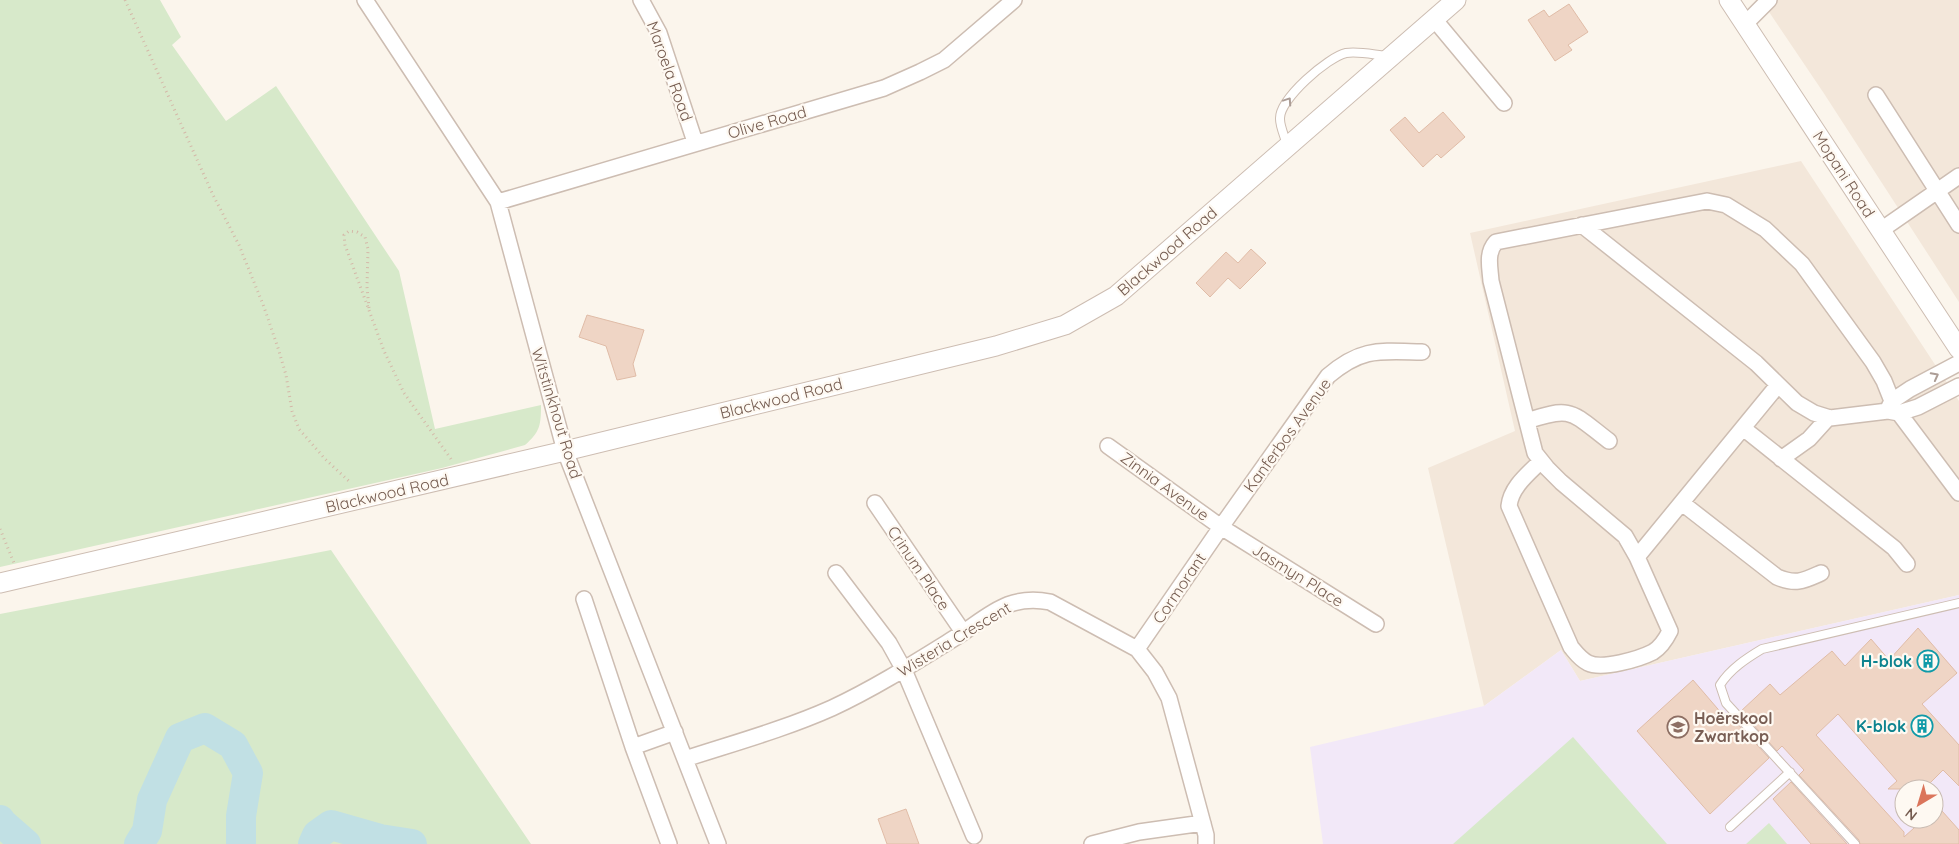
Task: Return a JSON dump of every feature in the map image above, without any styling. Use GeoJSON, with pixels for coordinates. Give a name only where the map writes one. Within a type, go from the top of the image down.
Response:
{"type":"FeatureCollection","features":[{"type":"Feature","properties":{"kind":"street","name":"Witstinkhout Road"},"geometry":{"type":"LineString","coordinates":[[365,0],[498,202],[565,451],[718,844]]}},
{"type":"Feature","properties":{"kind":"street","name":"Maroela Road"},"geometry":{"type":"LineString","coordinates":[[641,0],[659,33],[695,142]]}},
{"type":"Feature","properties":{"kind":"street","name":"Olive Road"},"geometry":{"type":"LineString","coordinates":[[498,202],[695,142],[884,88],[944,60],[1014,0]]}},
{"type":"Feature","properties":{"kind":"street","name":"Blackwood Road"},"geometry":{"type":"LineString","coordinates":[[0,583],[565,451],[996,346],[1066,325],[1116,296],[1456,0]]}},
{"type":"Feature","properties":{"kind":"street","name":"Mopani Road"},"geometry":{"type":"LineString","coordinates":[[1729,0],[1959,349]]}},
{"type":"Feature","properties":{"kind":"street"},"geometry":{"type":"LineString","coordinates":[[1745,24],[1769,0]]}},
{"type":"Feature","properties":{"kind":"street"},"geometry":{"type":"LineString","coordinates":[[1434,19],[1504,103]]}},
{"type":"Feature","properties":{"kind":"street"},"geometry":{"type":"LineString","coordinates":[[1876,95],[1959,225]]}},
{"type":"Feature","properties":{"kind":"street"},"geometry":{"type":"LineString","coordinates":[[1881,230],[1959,176]]}},
{"type":"Feature","properties":{"kind":"street"},"geometry":{"type":"LineString","coordinates":[[1541,461],[1517,486],[1510,497],[1509,506],[1570,647],[1580,658],[1589,664],[1599,666],[1638,658],[1654,651],[1666,641],[1670,631],[1668,623],[1625,536],[1561,482],[1535,453],[1491,282],[1488,259],[1491,247],[1496,242],[1707,201],[1726,205],[1765,229],[1802,264],[1873,362],[1884,381],[1893,408],[1959,493]]}},
{"type":"Feature","properties":{"kind":"street"},"geometry":{"type":"LineString","coordinates":[[1582,225],[1756,363],[1797,402],[1814,414],[1828,418],[1893,408],[1918,407],[1959,386]]}},
{"type":"Feature","properties":{"kind":"street","name":"Kanferbos Avenue"},"geometry":{"type":"LineString","coordinates":[[1221,527],[1328,376],[1351,359],[1370,353],[1381,351],[1422,352]]}},
{"type":"Feature","properties":{"kind":"street"},"geometry":{"type":"LineString","coordinates":[[1893,408],[1910,389],[1959,363]]}},
{"type":"Feature","properties":{"kind":"street"},"geometry":{"type":"LineString","coordinates":[[1637,557],[1778,385]]}},
{"type":"Feature","properties":{"kind":"street"},"geometry":{"type":"LineString","coordinates":[[1527,421],[1550,413],[1572,413],[1609,441]]}},
{"type":"Feature","properties":{"kind":"street"},"geometry":{"type":"LineString","coordinates":[[1781,459],[1809,439],[1828,418]]}},
{"type":"Feature","properties":{"kind":"street"},"geometry":{"type":"LineString","coordinates":[[1742,428],[1894,548],[1907,564]]}},
{"type":"Feature","properties":{"kind":"street","name":"Zinnia Avenue"},"geometry":{"type":"LineString","coordinates":[[1108,446],[1221,527]]}},
{"type":"Feature","properties":{"kind":"street"},"geometry":{"type":"LineString","coordinates":[[1682,502],[1777,577],[1790,582],[1803,582],[1821,573]]}},
{"type":"Feature","properties":{"kind":"street","name":"Crinum Place"},"geometry":{"type":"LineString","coordinates":[[876,503],[963,632]]}},
{"type":"Feature","properties":{"kind":"street","name":"Jasmyn Place"},"geometry":{"type":"LineString","coordinates":[[1221,527],[1376,624]]}},
{"type":"Feature","properties":{"kind":"street","name":"Cormorant"},"geometry":{"type":"LineString","coordinates":[[1137,649],[1221,527]]}},
{"type":"Feature","properties":{"kind":"street"},"geometry":{"type":"LineString","coordinates":[[836,573],[889,643],[904,670],[974,836]]}},
{"type":"Feature","properties":{"kind":"street"},"geometry":{"type":"LineString","coordinates":[[584,599],[633,747],[669,844]]}},
{"type":"Feature","properties":{"kind":"street","name":"Wisteria Crescent"},"geometry":{"type":"LineString","coordinates":[[685,759],[767,733],[832,708],[904,670],[1008,604],[1028,599],[1038,600],[1050,602],[1137,649],[1155,672],[1169,698],[1203,823],[1206,844]]}},
{"type":"Feature","properties":{"kind":"street"},"geometry":{"type":"LineString","coordinates":[[633,747],[675,732]]}},
{"type":"Feature","properties":{"kind":"street"},"geometry":{"type":"LineString","coordinates":[[1092,844],[1135,838],[1203,823]]}},
{"type":"Feature","properties":{"kind":"lane"},"geometry":{"type":"LineString","coordinates":[[1288,147],[1280,118],[1282,111],[1288,99],[1324,64],[1346,53],[1390,56]]}},
{"type":"Feature","properties":{"kind":"lane"},"geometry":{"type":"LineString","coordinates":[[1855,844],[1726,703],[1720,685],[1724,678],[1741,663],[1762,649],[1959,603]]}},
{"type":"Feature","properties":{"kind":"lane"},"geometry":{"type":"LineString","coordinates":[[1730,827],[1790,772]]}},
{"type":"Feature","properties":{"kind":"path"},"geometry":{"type":"LineString","coordinates":[[125,0],[242,254],[264,307],[286,375],[292,411],[299,429],[325,460],[368,497]]}},
{"type":"Feature","properties":{"kind":"path"},"geometry":{"type":"LineString","coordinates":[[369,308],[366,287],[368,249],[365,237],[357,232],[349,231],[344,235],[345,245],[384,351],[404,393],[447,455],[465,474]]}},
{"type":"Feature","properties":{"kind":"path"},"geometry":{"type":"LineString","coordinates":[[0,529],[20,578]]}},
{"type":"Feature","properties":{"kind":"shaded area"},"geometry":{"type":"Polygon","coordinates":[[[1761,0],[1959,0],[1959,302],[1823,92],[1761,0]]]}},
{"type":"Feature","properties":{"kind":"shaded area"},"geometry":{"type":"Polygon","coordinates":[[[1801,161],[1959,401],[1959,595],[1580,681],[1561,650],[1484,706],[1428,468],[1515,431],[1470,233],[1801,161]]]}},
{"type":"Feature","properties":{"kind":"shaded area","name":"Hoërskool Zwartkop"},"geometry":{"type":"Polygon","coordinates":[[[1959,595],[1959,844],[1323,844],[1310,747],[1484,706],[1561,650],[1580,681],[1959,595]]]}},
{"type":"Feature","properties":{"kind":"green space"},"geometry":{"type":"Polygon","coordinates":[[[0,0],[160,0],[181,37],[172,45],[226,121],[276,86],[399,271],[435,429],[541,405],[539,428],[534,436],[525,445],[442,468],[0,567],[0,0]]]}},
{"type":"Feature","properties":{"kind":"green space"},"geometry":{"type":"Polygon","coordinates":[[[331,550],[531,844],[0,844],[0,614],[331,550]]]}},
{"type":"Feature","properties":{"kind":"green space"},"geometry":{"type":"Polygon","coordinates":[[[1573,737],[1667,844],[1453,844],[1573,737]]]}},
{"type":"Feature","properties":{"kind":"green space"},"geometry":{"type":"Polygon","coordinates":[[[1769,823],[1787,844],[1746,844],[1769,823]]]}},
{"type":"Feature","properties":{"kind":"building"},"geometry":{"type":"Polygon","coordinates":[[[1569,4],[1588,32],[1568,45],[1572,50],[1555,61],[1528,20],[1544,10],[1549,17],[1569,4]]]}},
{"type":"Feature","properties":{"kind":"building"},"geometry":{"type":"Polygon","coordinates":[[[1443,112],[1465,137],[1441,158],[1437,154],[1423,167],[1390,130],[1405,117],[1419,133],[1443,112]]]}},
{"type":"Feature","properties":{"kind":"building"},"geometry":{"type":"Polygon","coordinates":[[[1251,249],[1266,263],[1240,289],[1228,278],[1210,297],[1196,283],[1226,252],[1238,263],[1251,249]]]}},
{"type":"Feature","properties":{"kind":"building"},"geometry":{"type":"Polygon","coordinates":[[[587,315],[644,330],[633,364],[636,376],[617,380],[606,346],[579,337],[587,315]]]}},
{"type":"Feature","properties":{"kind":"building"},"geometry":{"type":"Polygon","coordinates":[[[1918,628],[1957,673],[1922,704],[1959,745],[1959,786],[1943,770],[1934,779],[1895,779],[1838,714],[1816,735],[1894,821],[1894,829],[1901,829],[1904,832],[1904,837],[1913,829],[1944,829],[1944,813],[1959,830],[1959,844],[1860,844],[1859,840],[1799,775],[1804,770],[1782,746],[1777,751],[1741,711],[1770,684],[1780,695],[1832,651],[1845,666],[1871,639],[1889,660],[1918,628]]]}},
{"type":"Feature","properties":{"kind":"building"},"geometry":{"type":"Polygon","coordinates":[[[1693,680],[1729,722],[1733,719],[1769,758],[1710,814],[1637,731],[1693,680]]]}},
{"type":"Feature","properties":{"kind":"building"},"geometry":{"type":"Polygon","coordinates":[[[1791,782],[1847,844],[1811,844],[1773,799],[1791,782]]]}},
{"type":"Feature","properties":{"kind":"building"},"geometry":{"type":"Polygon","coordinates":[[[1894,784],[1894,789],[1888,789],[1894,784]]]}},
{"type":"Feature","properties":{"kind":"building"},"geometry":{"type":"Polygon","coordinates":[[[906,809],[919,844],[887,844],[878,819],[906,809]]]}},
{"type":"Feature","properties":{"kind":"waterway"},"geometry":{"type":"LineString","coordinates":[[139,844],[147,831],[152,800],[180,738],[205,728],[233,745],[248,773],[241,816],[241,844]]}},
{"type":"Feature","properties":{"kind":"waterway"},"geometry":{"type":"LineString","coordinates":[[0,820],[26,844]]}},
{"type":"Feature","properties":{"kind":"waterway"},"geometry":{"type":"LineString","coordinates":[[313,844],[317,835],[331,825],[380,839],[412,844]]}},
{"type":"Feature","properties":{"kind":"place","name":"H-blok"},"geometry":{"type":"Point","coordinates":[1928,661]}},
{"type":"Feature","properties":{"kind":"place","name":"K-blok"},"geometry":{"type":"Point","coordinates":[1922,726]}},
{"type":"Feature","properties":{"kind":"place","name":"Hoërskool Zwartkop"},"geometry":{"type":"Point","coordinates":[1678,727]}}]}
